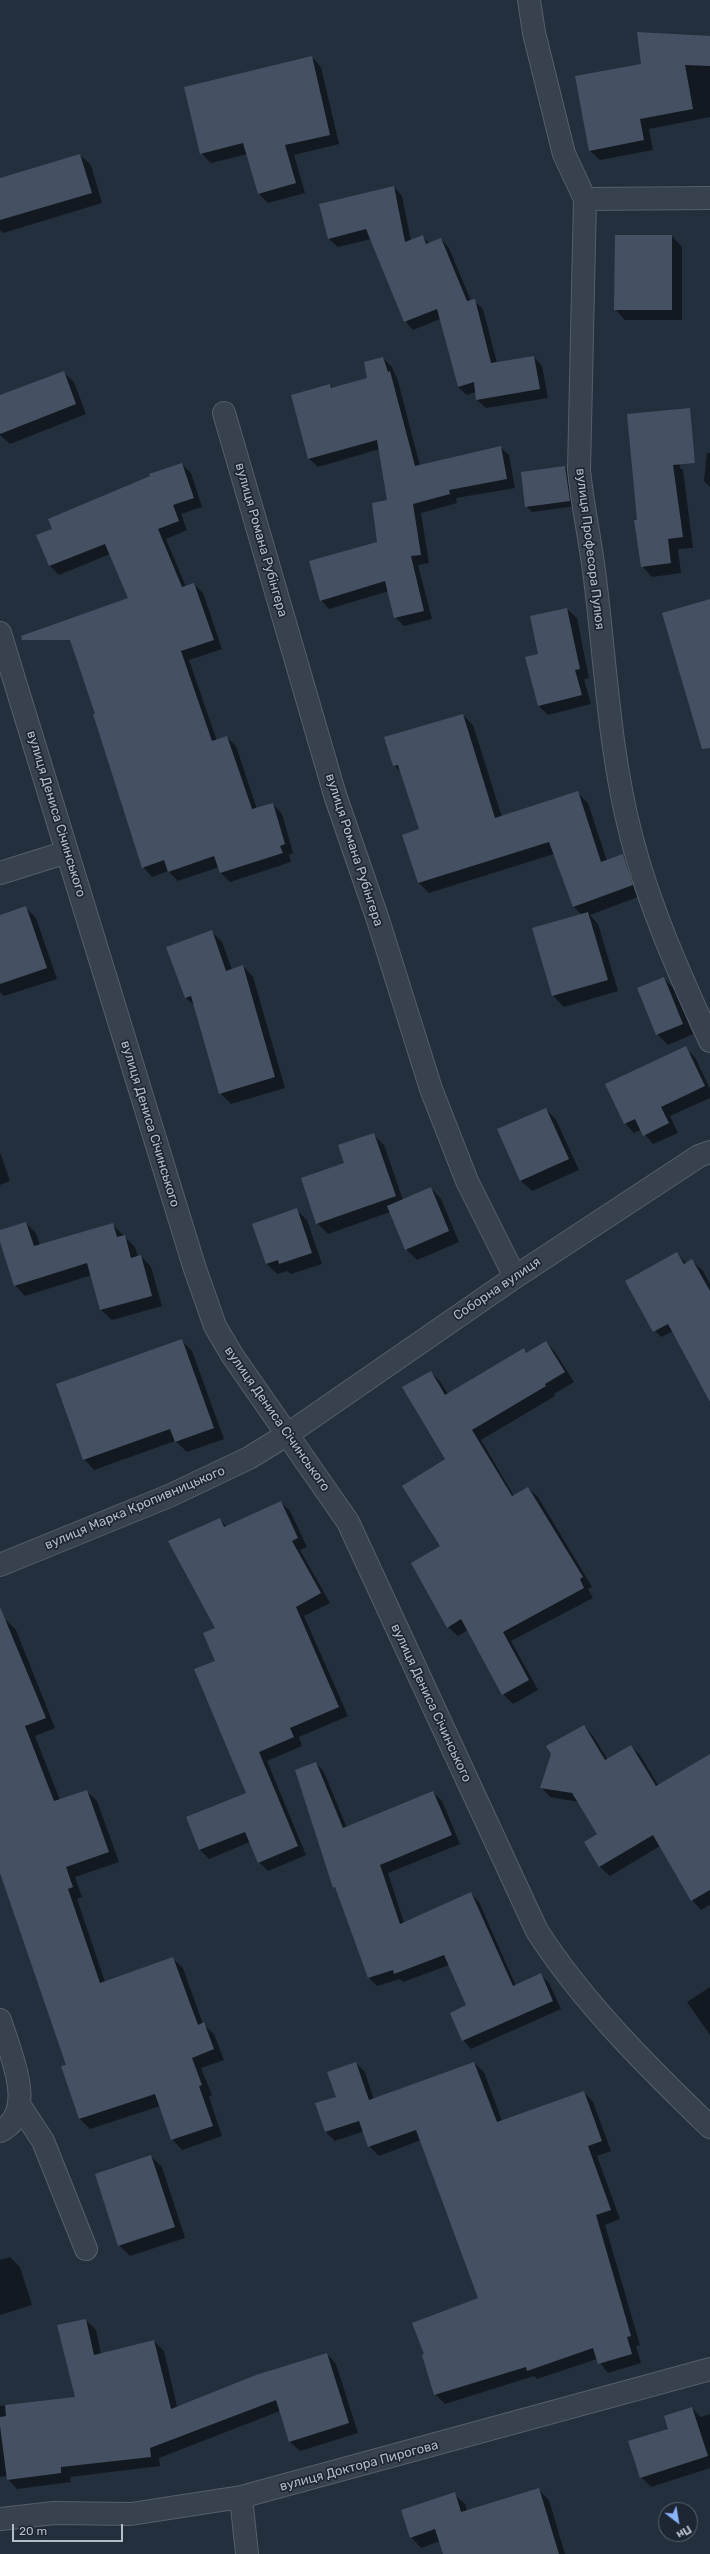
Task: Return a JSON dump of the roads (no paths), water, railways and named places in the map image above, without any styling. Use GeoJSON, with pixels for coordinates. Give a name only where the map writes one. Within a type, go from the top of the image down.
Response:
{"type":"FeatureCollection","features":[{"type":"Feature","properties":{"kind":"street","name":"вулиця Професора Пулюя"},"geometry":{"type":"LineString","coordinates":[[528,0],[534,34],[564,154],[585,199],[579,470],[582,503],[596,585],[616,769],[631,835],[645,885],[688,992],[710,1041]]}},
{"type":"Feature","properties":{"kind":"street"},"geometry":{"type":"LineString","coordinates":[[585,199],[710,198]]}},
{"type":"Feature","properties":{"kind":"street","name":"вулиця Романа Рубінгера"},"geometry":{"type":"LineString","coordinates":[[224,413],[335,795],[378,920],[431,1089],[467,1181],[515,1276]]}},
{"type":"Feature","properties":{"kind":"street","name":"вулиця Дениса Січинського"},"geometry":{"type":"LineString","coordinates":[[0,633],[194,1266],[215,1326],[232,1355],[348,1522],[537,1931],[549,1949],[618,2035],[640,2059],[710,2127]]}},
{"type":"Feature","properties":{"kind":"street"},"geometry":{"type":"LineString","coordinates":[[0,873],[67,852]]}},
{"type":"Feature","properties":{"kind":"street","name":"Соборна вулиця"},"geometry":{"type":"LineString","coordinates":[[288,1434],[515,1276],[699,1156],[710,1152]]}},
{"type":"Feature","properties":{"kind":"street","name":"вулиця Марка Кропивницького"},"geometry":{"type":"LineString","coordinates":[[0,1565],[170,1496],[248,1458],[288,1434]]}},
{"type":"Feature","properties":{"kind":"street"},"geometry":{"type":"LineString","coordinates":[[0,2020],[16,2075],[20,2106],[44,2141],[86,2249]]}},
{"type":"Feature","properties":{"kind":"street"},"geometry":{"type":"LineString","coordinates":[[0,2131],[12,2123],[20,2106]]}},
{"type":"Feature","properties":{"kind":"street","name":"вулиця Доктора Пирогова"},"geometry":{"type":"LineString","coordinates":[[0,2519],[62,2513],[131,2514],[241,2498],[710,2369]]}},
{"type":"Feature","properties":{"kind":"street"},"geometry":{"type":"LineString","coordinates":[[241,2498],[247,2554]]}}]}
